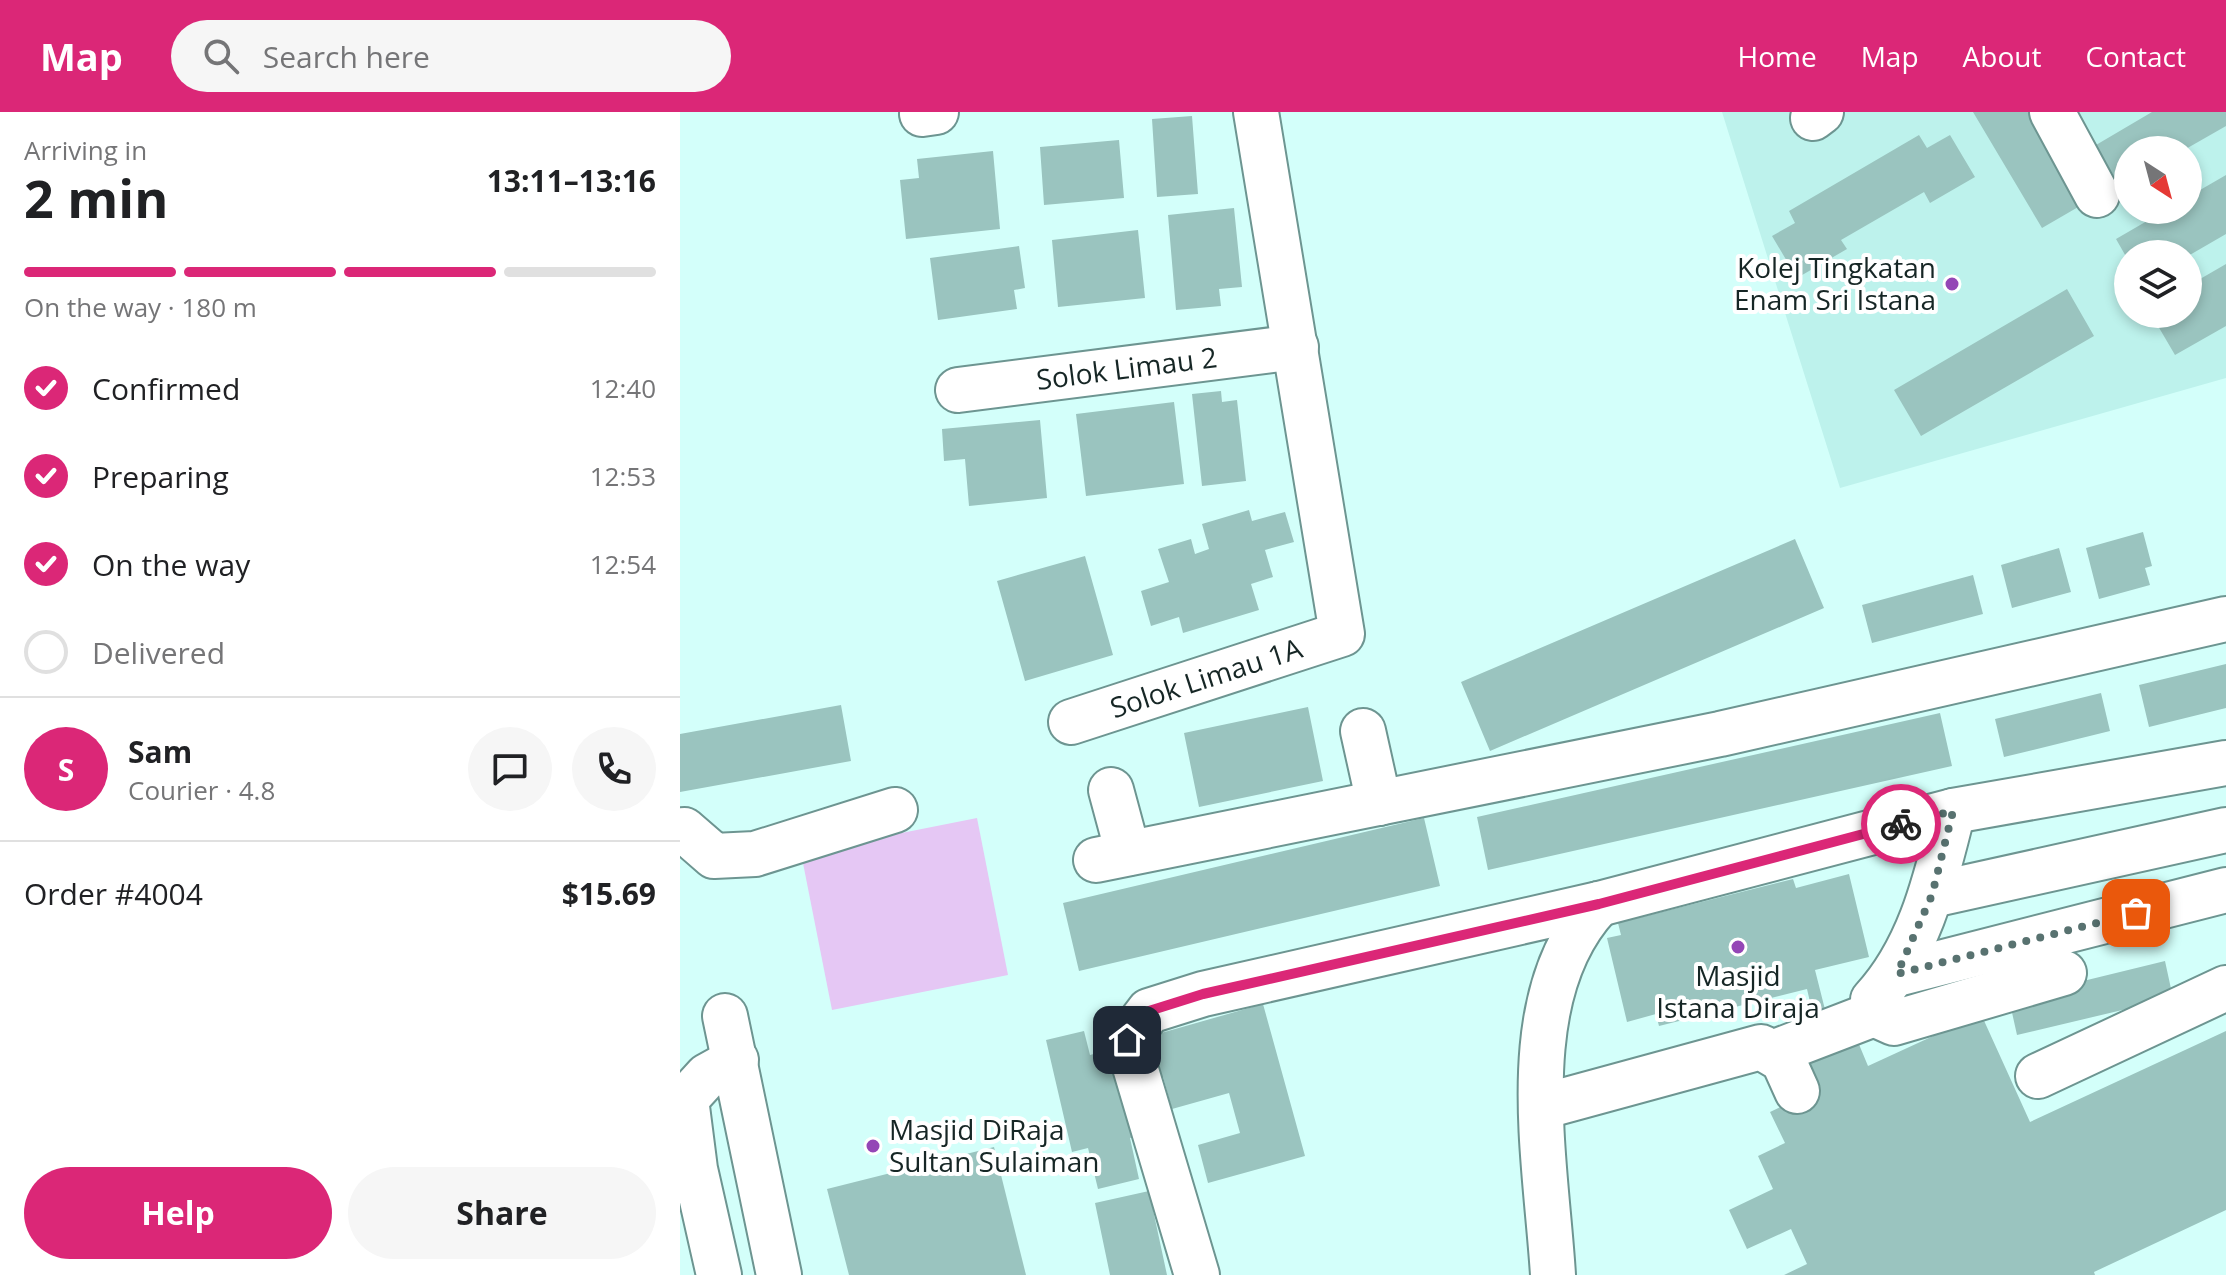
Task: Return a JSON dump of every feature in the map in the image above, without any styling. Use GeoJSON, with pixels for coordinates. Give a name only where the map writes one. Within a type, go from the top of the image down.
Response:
{"type":"FeatureCollection","features":[{"type":"Feature","properties":{"kind":"street"},"geometry":{"type":"LineString","coordinates":[[1256,112],[1296,347]]}},
{"type":"Feature","properties":{"kind":"street"},"geometry":{"type":"LineString","coordinates":[[2052,112],[2097,195]]}},
{"type":"Feature","properties":{"kind":"street","name":"Solok Limau 2"},"geometry":{"type":"LineString","coordinates":[[958,390],[1296,347]]}},
{"type":"Feature","properties":{"kind":"street","name":"Solok Limau 1A"},"geometry":{"type":"LineString","coordinates":[[1071,722],[1342,634],[1296,347]]}},
{"type":"Feature","properties":{"kind":"street"},"geometry":{"type":"LineString","coordinates":[[1111,790],[1112,857],[1720,734],[2226,619]]}},
{"type":"Feature","properties":{"kind":"street"},"geometry":{"type":"LineString","coordinates":[[1363,731],[1379,803]]}},
{"type":"Feature","properties":{"kind":"street"},"geometry":{"type":"LineString","coordinates":[[1197,1275],[1127,1040],[1149,1011],[1203,994],[1599,904],[1953,811],[2226,763]]}},
{"type":"Feature","properties":{"kind":"street"},"geometry":{"type":"LineString","coordinates":[[680,831],[684,830],[714,856],[755,854],[895,810]]}},
{"type":"Feature","properties":{"kind":"street"},"geometry":{"type":"LineString","coordinates":[[1874,1014],[1873,1000],[1897,974],[1932,895],[1953,811]]}},
{"type":"Feature","properties":{"kind":"street"},"geometry":{"type":"LineString","coordinates":[[1932,895],[2226,830]]}},
{"type":"Feature","properties":{"kind":"street"},"geometry":{"type":"LineString","coordinates":[[1897,974],[2226,890]]}},
{"type":"Feature","properties":{"kind":"street"},"geometry":{"type":"LineString","coordinates":[[1553,1275],[1541,1107],[1543,1055],[1552,993],[1563,954],[1576,928],[1599,904]]}},
{"type":"Feature","properties":{"kind":"street"},"geometry":{"type":"LineString","coordinates":[[1775,1052],[1874,1014],[1894,1023],[2064,973]]}},
{"type":"Feature","properties":{"kind":"street"},"geometry":{"type":"LineString","coordinates":[[2038,1076],[2226,988]]}},
{"type":"Feature","properties":{"kind":"street"},"geometry":{"type":"LineString","coordinates":[[725,1016],[779,1275]]}},
{"type":"Feature","properties":{"kind":"street"},"geometry":{"type":"LineString","coordinates":[[1541,1107],[1761,1047],[1775,1052],[1783,1060],[1797,1091]]}},
{"type":"Feature","properties":{"kind":"street"},"geometry":{"type":"LineString","coordinates":[[719,1275],[695,1169],[686,1099],[707,1076],[736,1060]]}},
{"type":"Feature","properties":{"kind":"street"},"geometry":{"type":"LineString","coordinates":[[695,1169],[756,1162]]}},
{"type":"Feature","properties":{"kind":"shaded area","name":"Kolej Tingkatan Enam Sri Istana"},"geometry":{"type":"Polygon","coordinates":[[[1722,112],[2226,112],[2226,378],[1840,488],[1722,112]]]}},
{"type":"Feature","properties":{"kind":"shaded area"},"geometry":{"type":"Polygon","coordinates":[[[977,818],[1008,975],[832,1010],[801,853],[977,818]]]}},
{"type":"Feature","properties":{"kind":"building"},"geometry":{"type":"Polygon","coordinates":[[[1973,112],[2041,112],[2092,199],[2042,228],[1973,112]]]}},
{"type":"Feature","properties":{"kind":"building"},"geometry":{"type":"Polygon","coordinates":[[[2152,112],[2226,112],[2226,126],[2202,140],[2202,136],[2114,136],[2114,176],[2096,145],[2152,112]]]}},
{"type":"Feature","properties":{"kind":"building"},"geometry":{"type":"Polygon","coordinates":[[[1192,116],[1198,194],[1157,197],[1152,119],[1192,116]]]}},
{"type":"Feature","properties":{"kind":"building"},"geometry":{"type":"Polygon","coordinates":[[[1919,135],[1927,148],[1950,135],[1975,177],[1930,203],[1924,192],[1841,240],[1847,249],[1797,278],[1772,236],[1795,223],[1789,211],[1919,135]]]}},
{"type":"Feature","properties":{"kind":"building"},"geometry":{"type":"Polygon","coordinates":[[[1119,140],[1124,198],[1044,205],[1040,147],[1119,140]]]}},
{"type":"Feature","properties":{"kind":"building"},"geometry":{"type":"Polygon","coordinates":[[[993,151],[1000,229],[906,239],[900,180],[919,178],[917,159],[993,151]]]}},
{"type":"Feature","properties":{"kind":"building"},"geometry":{"type":"Polygon","coordinates":[[[2226,175],[2226,234],[2202,248],[2202,240],[2117,240],[2142,224],[2202,224],[2202,189],[2226,175]]]}},
{"type":"Feature","properties":{"kind":"building"},"geometry":{"type":"Polygon","coordinates":[[[1234,208],[1242,287],[1219,289],[1221,306],[1176,310],[1168,215],[1234,208]]]}},
{"type":"Feature","properties":{"kind":"building"},"geometry":{"type":"Polygon","coordinates":[[[1138,230],[1145,298],[1058,307],[1052,240],[1138,230]]]}},
{"type":"Feature","properties":{"kind":"building"},"geometry":{"type":"Polygon","coordinates":[[[1019,246],[1025,288],[1014,290],[1017,309],[938,320],[930,258],[1019,246]]]}},
{"type":"Feature","properties":{"kind":"building"},"geometry":{"type":"Polygon","coordinates":[[[2226,264],[2226,326],[2175,355],[2159,328],[2202,328],[2202,278],[2226,264]]]}},
{"type":"Feature","properties":{"kind":"building"},"geometry":{"type":"Polygon","coordinates":[[[2067,289],[2094,336],[1921,436],[1894,390],[2067,289]]]}},
{"type":"Feature","properties":{"kind":"building"},"geometry":{"type":"Polygon","coordinates":[[[1221,391],[1222,402],[1237,400],[1246,481],[1202,486],[1192,394],[1221,391]]]}},
{"type":"Feature","properties":{"kind":"building"},"geometry":{"type":"Polygon","coordinates":[[[1174,402],[1184,484],[1086,496],[1076,414],[1174,402]]]}},
{"type":"Feature","properties":{"kind":"building"},"geometry":{"type":"Polygon","coordinates":[[[1040,420],[1047,498],[969,506],[965,459],[944,461],[942,429],[1040,420]]]}},
{"type":"Feature","properties":{"kind":"building"},"geometry":{"type":"Polygon","coordinates":[[[1249,510],[1252,521],[1285,512],[1294,542],[1265,550],[1273,577],[1251,584],[1259,610],[1183,633],[1179,617],[1151,626],[1141,591],[1169,582],[1158,549],[1191,539],[1195,554],[1209,549],[1202,524],[1249,510]]]}},
{"type":"Feature","properties":{"kind":"building"},"geometry":{"type":"Polygon","coordinates":[[[2143,532],[2152,566],[2145,568],[2150,585],[2099,599],[2086,548],[2143,532]]]}},
{"type":"Feature","properties":{"kind":"building"},"geometry":{"type":"Polygon","coordinates":[[[1795,539],[1824,608],[1490,751],[1461,682],[1795,539]]]}},
{"type":"Feature","properties":{"kind":"building"},"geometry":{"type":"Polygon","coordinates":[[[2059,548],[2071,592],[2012,608],[2001,565],[2059,548]]]}},
{"type":"Feature","properties":{"kind":"building"},"geometry":{"type":"Polygon","coordinates":[[[1085,556],[1113,655],[1025,681],[997,581],[1085,556]]]}},
{"type":"Feature","properties":{"kind":"building"},"geometry":{"type":"Polygon","coordinates":[[[1973,575],[1983,614],[1872,643],[1862,605],[1973,575]]]}},
{"type":"Feature","properties":{"kind":"building"},"geometry":{"type":"Polygon","coordinates":[[[2226,664],[2226,708],[2149,727],[2139,685],[2226,664]]]}},
{"type":"Feature","properties":{"kind":"building"},"geometry":{"type":"Polygon","coordinates":[[[2101,693],[2110,731],[2004,757],[1995,719],[2101,693]]]}},
{"type":"Feature","properties":{"kind":"building"},"geometry":{"type":"Polygon","coordinates":[[[841,705],[851,761],[680,792],[680,734],[841,705]]]}},
{"type":"Feature","properties":{"kind":"building"},"geometry":{"type":"Polygon","coordinates":[[[1308,707],[1323,781],[1199,807],[1184,733],[1308,707]]]}},
{"type":"Feature","properties":{"kind":"building"},"geometry":{"type":"Polygon","coordinates":[[[1940,713],[1952,766],[1488,870],[1477,817],[1940,713]]]}},
{"type":"Feature","properties":{"kind":"building"},"geometry":{"type":"Polygon","coordinates":[[[1424,818],[1440,886],[1079,971],[1063,903],[1424,818]]]}},
{"type":"Feature","properties":{"kind":"building"},"geometry":{"type":"Polygon","coordinates":[[[1849,874],[1869,957],[1815,970],[1836,1053],[1858,1042],[1868,1066],[1981,1014],[2030,1122],[2226,1031],[2226,1210],[2094,1272],[2095,1275],[1784,1275],[1807,1264],[1791,1229],[1747,1249],[1729,1210],[1773,1189],[1758,1156],[1785,1143],[1770,1112],[1810,1093],[1799,1069],[1823,1058],[1807,989],[1659,1026],[1656,1014],[1627,1022],[1607,938],[1621,935],[1618,923],[1793,879],[1796,888],[1849,874]]]}},
{"type":"Feature","properties":{"kind":"building"},"geometry":{"type":"Polygon","coordinates":[[[2165,961],[2173,998],[2017,1035],[2009,999],[2165,961]]]}},
{"type":"Feature","properties":{"kind":"building"},"geometry":{"type":"Polygon","coordinates":[[[1263,1004],[1305,1156],[1208,1183],[1198,1145],[1240,1133],[1229,1093],[1172,1109],[1163,1077],[1152,1081],[1140,1039],[1263,1004]]]}},
{"type":"Feature","properties":{"kind":"building"},"geometry":{"type":"Polygon","coordinates":[[[1084,1031],[1090,1055],[1120,1047],[1141,1135],[1130,1138],[1139,1179],[1098,1189],[1088,1148],[1072,1152],[1046,1040],[1084,1031]]]}},
{"type":"Feature","properties":{"kind":"building"},"geometry":{"type":"Polygon","coordinates":[[[994,1147],[1026,1275],[849,1275],[827,1189],[994,1147]]]}},
{"type":"Feature","properties":{"kind":"building"},"geometry":{"type":"Polygon","coordinates":[[[1149,1191],[1167,1275],[1110,1275],[1095,1203],[1149,1191]]]}},
{"type":"Feature","properties":{"kind":"way so far"},"geometry":{"type":"LineString","coordinates":[[1901,824],[1953,811],[1932,895],[1897,974],[2136,913]]}},
{"type":"Feature","properties":{"kind":"place","name":"Kolej Tingkatan Enam Sri Istana"},"geometry":{"type":"Point","coordinates":[1952,284]}},
{"type":"Feature","properties":{"kind":"place","name":"Masjid Istana Diraja"},"geometry":{"type":"Point","coordinates":[1738,947]}},
{"type":"Feature","properties":{"kind":"place","name":"Masjid DiRaja Sultan Sulaiman"},"geometry":{"type":"Point","coordinates":[873,1146]}},
{"type":"Feature","properties":{"kind":"route"},"geometry":{"type":"LineString","coordinates":[[1127,1040],[1149,1011],[1203,994],[1599,904],[1901,824]]}}]}
